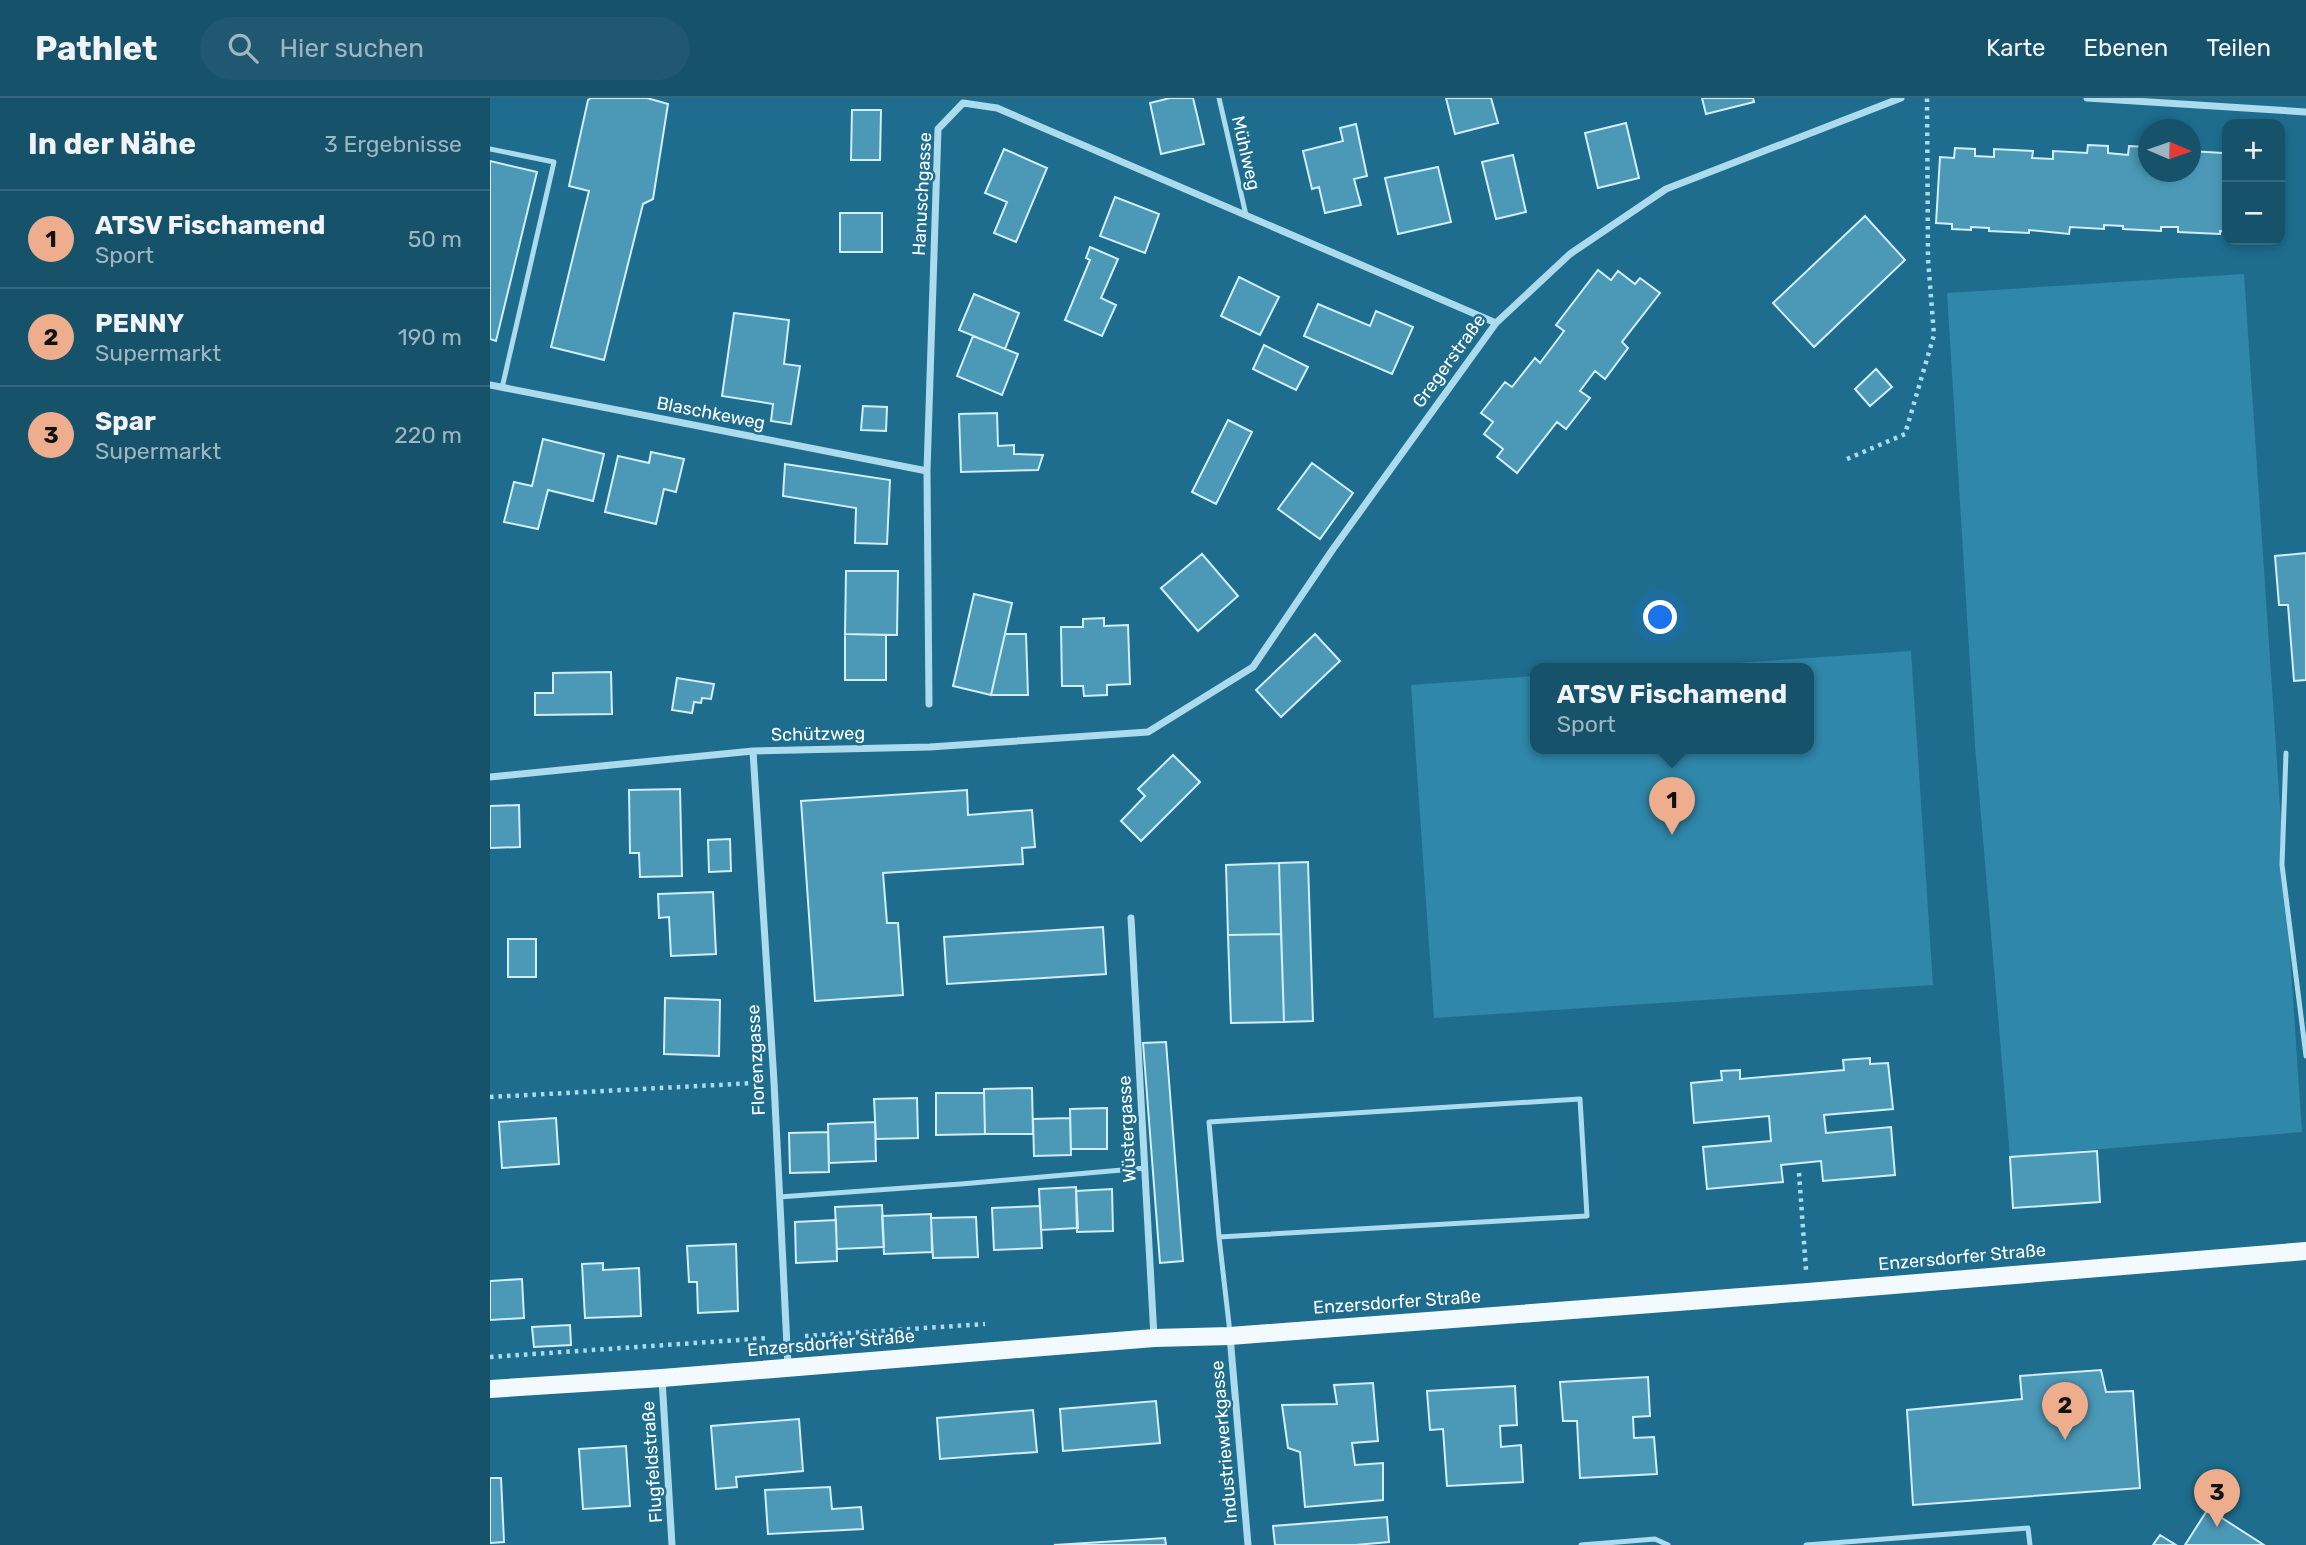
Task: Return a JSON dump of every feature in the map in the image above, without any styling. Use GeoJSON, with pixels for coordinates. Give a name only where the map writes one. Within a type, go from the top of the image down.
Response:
{"type":"FeatureCollection","features":[{"type":"Feature","properties":{"kind":"main road","name":"Enzersdorfer Straße"},"geometry":{"type":"LineString","coordinates":[[490,1389],[662,1378],[1154,1338],[1230,1336],[2306,1251]]}},
{"type":"Feature","properties":{"kind":"street","name":"Gregerstraße"},"geometry":{"type":"LineString","coordinates":[[1148,732],[1253,667],[1333,550],[1496,323],[1570,254],[1666,189],[1901,98]]}},
{"type":"Feature","properties":{"kind":"street"},"geometry":{"type":"LineString","coordinates":[[2087,98],[2306,112]]}},
{"type":"Feature","properties":{"kind":"street","name":"Hanuschgasse"},"geometry":{"type":"LineString","coordinates":[[929,705],[927,471],[938,129],[964,103],[996,108],[1496,323]]}},
{"type":"Feature","properties":{"kind":"street","name":"Blaschkeweg"},"geometry":{"type":"LineString","coordinates":[[490,385],[927,471]]}},
{"type":"Feature","properties":{"kind":"street","name":"Schützweg"},"geometry":{"type":"LineString","coordinates":[[490,777],[753,751],[930,747],[1148,732]]}},
{"type":"Feature","properties":{"kind":"street","name":"Florenzgasse"},"geometry":{"type":"LineString","coordinates":[[753,751],[774,1082],[788,1368]]}},
{"type":"Feature","properties":{"kind":"street","name":"Wüstergasse"},"geometry":{"type":"LineString","coordinates":[[1131,918],[1154,1338]]}},
{"type":"Feature","properties":{"kind":"street","name":"Industriewerkgasse"},"geometry":{"type":"LineString","coordinates":[[1230,1336],[1248,1545]]}},
{"type":"Feature","properties":{"kind":"street","name":"Flugfeldstraße"},"geometry":{"type":"LineString","coordinates":[[662,1378],[673,1545]]}},
{"type":"Feature","properties":{"kind":"lane","name":"Mühlweg"},"geometry":{"type":"LineString","coordinates":[[1219,98],[1246,215]]}},
{"type":"Feature","properties":{"kind":"lane"},"geometry":{"type":"LineString","coordinates":[[490,149],[554,163],[502,388]]}},
{"type":"Feature","properties":{"kind":"lane"},"geometry":{"type":"LineString","coordinates":[[2286,753],[2282,865],[2306,1055]]}},
{"type":"Feature","properties":{"kind":"lane"},"geometry":{"type":"LineString","coordinates":[[1219,1237],[1587,1216],[1580,1099],[1209,1122],[1219,1237],[1230,1336]]}},
{"type":"Feature","properties":{"kind":"lane"},"geometry":{"type":"LineString","coordinates":[[779,1197],[1144,1167]]}},
{"type":"Feature","properties":{"kind":"lane"},"geometry":{"type":"LineString","coordinates":[[1806,1545],[2028,1528],[2030,1545]]}},
{"type":"Feature","properties":{"kind":"lane"},"geometry":{"type":"LineString","coordinates":[[1581,1545],[1655,1539],[1668,1545]]}},
{"type":"Feature","properties":{"kind":"path"},"geometry":{"type":"LineString","coordinates":[[1847,459],[1905,433],[1934,335],[1928,259],[1927,98]]}},
{"type":"Feature","properties":{"kind":"path"},"geometry":{"type":"LineString","coordinates":[[490,1097],[774,1082]]}},
{"type":"Feature","properties":{"kind":"path"},"geometry":{"type":"LineString","coordinates":[[1799,1173],[1808,1292]]}},
{"type":"Feature","properties":{"kind":"shaded area"},"geometry":{"type":"Polygon","coordinates":[[[2244,274],[2302,1132],[2010,1157],[1975,745],[1947,293],[2244,274]]]}},
{"type":"Feature","properties":{"kind":"shaded area"},"geometry":{"type":"Polygon","coordinates":[[[1911,651],[1933,985],[1434,1018],[1411,685],[1530,676],[1530,754],[1814,754],[1814,663],[1735,663],[1911,651]]]}},
{"type":"Feature","properties":{"kind":"building"},"geometry":{"type":"Polygon","coordinates":[[[647,98],[668,104],[653,199],[643,204],[604,360],[551,347],[589,191],[569,186],[588,100],[647,98]]]}},
{"type":"Feature","properties":{"kind":"building"},"geometry":{"type":"Polygon","coordinates":[[[1170,98],[1193,98],[1204,144],[1161,154],[1150,103],[1170,98]]]}},
{"type":"Feature","properties":{"kind":"building"},"geometry":{"type":"Polygon","coordinates":[[[1446,98],[1491,98],[1498,123],[1455,134],[1446,98]]]}},
{"type":"Feature","properties":{"kind":"building"},"geometry":{"type":"Polygon","coordinates":[[[1702,98],[1753,98],[1754,102],[1706,114],[1702,98]]]}},
{"type":"Feature","properties":{"kind":"building"},"geometry":{"type":"Polygon","coordinates":[[[852,110],[881,110],[880,160],[851,160],[852,110]]]}},
{"type":"Feature","properties":{"kind":"building"},"geometry":{"type":"Polygon","coordinates":[[[1626,123],[1639,178],[1598,188],[1585,133],[1626,123]]]}},
{"type":"Feature","properties":{"kind":"building"},"geometry":{"type":"Polygon","coordinates":[[[1356,124],[1367,176],[1354,179],[1361,205],[1325,213],[1319,187],[1312,189],[1303,151],[1343,141],[1340,128],[1356,124]]]}},
{"type":"Feature","properties":{"kind":"building"},"geometry":{"type":"Polygon","coordinates":[[[2088,145],[2108,146],[2108,153],[2128,155],[2129,146],[2138,146],[2138,182],[2201,182],[2201,152],[2222,153],[2222,231],[2220,234],[2178,232],[2178,227],[2161,227],[2161,231],[2104,225],[2104,229],[2070,227],[2069,234],[2029,230],[2029,233],[1989,231],[1989,228],[1971,227],[1971,230],[1952,229],[1952,224],[1936,223],[1940,157],[1954,158],[1955,148],[1975,149],[1975,156],[1994,157],[1994,149],[2033,151],[2032,158],[2053,159],[2053,151],[2087,153],[2088,145]]]}},
{"type":"Feature","properties":{"kind":"building"},"geometry":{"type":"Polygon","coordinates":[[[1004,149],[1047,168],[1016,242],[994,233],[1007,202],[985,193],[1004,149]]]}},
{"type":"Feature","properties":{"kind":"building"},"geometry":{"type":"Polygon","coordinates":[[[1513,155],[1526,212],[1496,219],[1482,162],[1513,155]]]}},
{"type":"Feature","properties":{"kind":"building"},"geometry":{"type":"Polygon","coordinates":[[[490,161],[537,172],[496,341],[490,339],[490,161]]]}},
{"type":"Feature","properties":{"kind":"building"},"geometry":{"type":"Polygon","coordinates":[[[1438,167],[1451,222],[1398,234],[1385,178],[1438,167]]]}},
{"type":"Feature","properties":{"kind":"building"},"geometry":{"type":"Polygon","coordinates":[[[1115,197],[1159,214],[1145,253],[1100,236],[1115,197]]]}},
{"type":"Feature","properties":{"kind":"building"},"geometry":{"type":"Polygon","coordinates":[[[840,213],[882,213],[882,252],[840,252],[840,213]]]}},
{"type":"Feature","properties":{"kind":"building"},"geometry":{"type":"Polygon","coordinates":[[[1865,216],[1905,260],[1814,347],[1773,303],[1865,216]]]}},
{"type":"Feature","properties":{"kind":"building"},"geometry":{"type":"Polygon","coordinates":[[[1090,247],[1118,259],[1101,298],[1116,305],[1102,336],[1065,320],[1090,260],[1086,258],[1090,247]]]}},
{"type":"Feature","properties":{"kind":"building"},"geometry":{"type":"Polygon","coordinates":[[[1598,270],[1611,280],[1618,271],[1635,284],[1640,278],[1660,293],[1622,342],[1628,348],[1605,379],[1595,371],[1580,391],[1590,398],[1566,429],[1557,422],[1517,473],[1497,457],[1503,449],[1484,434],[1493,422],[1481,413],[1505,382],[1512,387],[1535,358],[1540,363],[1564,331],[1556,325],[1598,270]]]}},
{"type":"Feature","properties":{"kind":"building"},"geometry":{"type":"Polygon","coordinates":[[[1239,277],[1279,297],[1260,335],[1221,316],[1239,277]]]}},
{"type":"Feature","properties":{"kind":"building"},"geometry":{"type":"Polygon","coordinates":[[[974,294],[1019,313],[1005,349],[959,330],[974,294]]]}},
{"type":"Feature","properties":{"kind":"building"},"geometry":{"type":"Polygon","coordinates":[[[1318,304],[1370,326],[1376,311],[1413,327],[1392,374],[1304,336],[1318,304]]]}},
{"type":"Feature","properties":{"kind":"building"},"geometry":{"type":"Polygon","coordinates":[[[734,313],[789,320],[784,364],[800,366],[791,424],[771,421],[773,404],[722,396],[734,313]]]}},
{"type":"Feature","properties":{"kind":"building"},"geometry":{"type":"Polygon","coordinates":[[[973,336],[1018,354],[1002,395],[957,376],[973,336]]]}},
{"type":"Feature","properties":{"kind":"building"},"geometry":{"type":"Polygon","coordinates":[[[1264,345],[1308,367],[1296,390],[1253,369],[1264,345]]]}},
{"type":"Feature","properties":{"kind":"building"},"geometry":{"type":"Polygon","coordinates":[[[1876,369],[1892,387],[1870,406],[1855,389],[1876,369]]]}},
{"type":"Feature","properties":{"kind":"building"},"geometry":{"type":"Polygon","coordinates":[[[863,406],[887,407],[886,431],[861,430],[863,406]]]}},
{"type":"Feature","properties":{"kind":"building"},"geometry":{"type":"Polygon","coordinates":[[[997,413],[998,446],[1014,445],[1014,454],[1043,455],[1038,470],[961,472],[959,414],[997,413]]]}},
{"type":"Feature","properties":{"kind":"building"},"geometry":{"type":"Polygon","coordinates":[[[1228,420],[1252,432],[1216,504],[1192,492],[1228,420]]]}},
{"type":"Feature","properties":{"kind":"building"},"geometry":{"type":"Polygon","coordinates":[[[543,439],[604,454],[593,501],[548,490],[538,529],[504,522],[514,482],[532,486],[543,439]]]}},
{"type":"Feature","properties":{"kind":"building"},"geometry":{"type":"Polygon","coordinates":[[[651,452],[684,459],[676,492],[664,489],[656,524],[605,512],[618,456],[649,463],[651,452]]]}},
{"type":"Feature","properties":{"kind":"building"},"geometry":{"type":"Polygon","coordinates":[[[1312,463],[1353,493],[1320,539],[1278,509],[1312,463]]]}},
{"type":"Feature","properties":{"kind":"building"},"geometry":{"type":"Polygon","coordinates":[[[785,464],[890,480],[887,544],[855,543],[856,508],[783,496],[785,464]]]}},
{"type":"Feature","properties":{"kind":"building"},"geometry":{"type":"Polygon","coordinates":[[[2306,553],[2306,680],[2294,681],[2288,605],[2279,605],[2275,556],[2306,553]]]}},
{"type":"Feature","properties":{"kind":"building"},"geometry":{"type":"Polygon","coordinates":[[[1202,554],[1238,596],[1198,631],[1161,588],[1202,554]]]}},
{"type":"Feature","properties":{"kind":"building"},"geometry":{"type":"Polygon","coordinates":[[[846,571],[898,571],[897,635],[845,634],[846,571]]]}},
{"type":"Feature","properties":{"kind":"building"},"geometry":{"type":"Polygon","coordinates":[[[974,594],[1012,603],[991,695],[953,686],[974,594]]]}},
{"type":"Feature","properties":{"kind":"building"},"geometry":{"type":"Polygon","coordinates":[[[1104,618],[1104,626],[1128,625],[1130,684],[1107,685],[1107,695],[1084,696],[1083,686],[1062,686],[1061,627],[1083,627],[1083,619],[1104,618]]]}},
{"type":"Feature","properties":{"kind":"building"},"geometry":{"type":"Polygon","coordinates":[[[845,634],[886,635],[886,680],[845,680],[845,634]]]}},
{"type":"Feature","properties":{"kind":"building"},"geometry":{"type":"Polygon","coordinates":[[[1005,634],[1026,634],[1028,695],[991,695],[1005,634]]]}},
{"type":"Feature","properties":{"kind":"building"},"geometry":{"type":"Polygon","coordinates":[[[1315,634],[1340,661],[1281,717],[1256,690],[1315,634]]]}},
{"type":"Feature","properties":{"kind":"building"},"geometry":{"type":"Polygon","coordinates":[[[611,672],[612,714],[535,715],[535,693],[553,693],[553,673],[611,672]]]}},
{"type":"Feature","properties":{"kind":"building"},"geometry":{"type":"Polygon","coordinates":[[[677,678],[714,684],[711,699],[702,698],[701,703],[694,702],[692,713],[672,710],[677,678]]]}},
{"type":"Feature","properties":{"kind":"building"},"geometry":{"type":"Polygon","coordinates":[[[1173,755],[1200,782],[1141,841],[1121,821],[1145,796],[1138,789],[1173,755]]]}},
{"type":"Feature","properties":{"kind":"building"},"geometry":{"type":"Polygon","coordinates":[[[680,789],[682,876],[640,877],[639,853],[630,853],[629,790],[680,789]]]}},
{"type":"Feature","properties":{"kind":"building"},"geometry":{"type":"Polygon","coordinates":[[[967,790],[968,815],[1032,810],[1035,847],[1022,848],[1023,864],[883,873],[887,923],[898,923],[903,995],[815,1001],[801,801],[967,790]]]}},
{"type":"Feature","properties":{"kind":"building"},"geometry":{"type":"Polygon","coordinates":[[[519,805],[520,847],[490,848],[490,806],[519,805]]]}},
{"type":"Feature","properties":{"kind":"building"},"geometry":{"type":"Polygon","coordinates":[[[730,839],[731,871],[709,872],[708,840],[730,839]]]}},
{"type":"Feature","properties":{"kind":"building"},"geometry":{"type":"Polygon","coordinates":[[[1308,862],[1313,1021],[1284,1022],[1279,863],[1308,862]]]}},
{"type":"Feature","properties":{"kind":"building"},"geometry":{"type":"Polygon","coordinates":[[[1279,863],[1281,934],[1228,935],[1226,865],[1279,863]]]}},
{"type":"Feature","properties":{"kind":"building"},"geometry":{"type":"Polygon","coordinates":[[[713,892],[716,954],[671,956],[669,917],[659,918],[658,894],[713,892]]]}},
{"type":"Feature","properties":{"kind":"building"},"geometry":{"type":"Polygon","coordinates":[[[1103,927],[1106,974],[947,984],[944,937],[1103,927]]]}},
{"type":"Feature","properties":{"kind":"building"},"geometry":{"type":"Polygon","coordinates":[[[1281,934],[1284,1022],[1231,1023],[1228,935],[1281,934]]]}},
{"type":"Feature","properties":{"kind":"building"},"geometry":{"type":"Polygon","coordinates":[[[508,939],[536,939],[536,977],[508,977],[508,939]]]}},
{"type":"Feature","properties":{"kind":"building"},"geometry":{"type":"Polygon","coordinates":[[[665,998],[720,1000],[719,1056],[664,1054],[665,998]]]}},
{"type":"Feature","properties":{"kind":"building"},"geometry":{"type":"Polygon","coordinates":[[[1166,1042],[1183,1261],[1160,1263],[1143,1043],[1166,1042]]]}},
{"type":"Feature","properties":{"kind":"building"},"geometry":{"type":"Polygon","coordinates":[[[1870,1058],[1870,1064],[1888,1063],[1893,1109],[1824,1115],[1826,1133],[1891,1127],[1895,1175],[1823,1181],[1821,1161],[1781,1165],[1783,1182],[1707,1189],[1703,1147],[1771,1141],[1769,1116],[1694,1123],[1691,1083],[1722,1080],[1721,1071],[1740,1070],[1740,1079],[1844,1070],[1843,1060],[1870,1058]]]}},
{"type":"Feature","properties":{"kind":"building"},"geometry":{"type":"Polygon","coordinates":[[[1032,1088],[1033,1134],[985,1134],[984,1089],[1032,1088]]]}},
{"type":"Feature","properties":{"kind":"building"},"geometry":{"type":"Polygon","coordinates":[[[936,1093],[984,1093],[985,1134],[936,1135],[936,1093]]]}},
{"type":"Feature","properties":{"kind":"building"},"geometry":{"type":"Polygon","coordinates":[[[917,1098],[918,1138],[876,1139],[874,1099],[917,1098]]]}},
{"type":"Feature","properties":{"kind":"building"},"geometry":{"type":"Polygon","coordinates":[[[1107,1108],[1107,1149],[1071,1149],[1070,1109],[1107,1108]]]}},
{"type":"Feature","properties":{"kind":"building"},"geometry":{"type":"Polygon","coordinates":[[[556,1118],[559,1164],[502,1168],[499,1122],[556,1118]]]}},
{"type":"Feature","properties":{"kind":"building"},"geometry":{"type":"Polygon","coordinates":[[[1070,1118],[1071,1155],[1034,1156],[1033,1119],[1070,1118]]]}},
{"type":"Feature","properties":{"kind":"building"},"geometry":{"type":"Polygon","coordinates":[[[875,1122],[876,1161],[829,1163],[828,1124],[875,1122]]]}},
{"type":"Feature","properties":{"kind":"building"},"geometry":{"type":"Polygon","coordinates":[[[828,1132],[829,1172],[790,1173],[789,1133],[828,1132]]]}},
{"type":"Feature","properties":{"kind":"building"},"geometry":{"type":"Polygon","coordinates":[[[2097,1151],[2100,1202],[2013,1208],[2010,1157],[2097,1151]]]}},
{"type":"Feature","properties":{"kind":"building"},"geometry":{"type":"Polygon","coordinates":[[[1076,1187],[1078,1228],[1041,1230],[1039,1189],[1076,1187]]]}},
{"type":"Feature","properties":{"kind":"building"},"geometry":{"type":"Polygon","coordinates":[[[1112,1189],[1113,1231],[1077,1232],[1076,1191],[1112,1189]]]}},
{"type":"Feature","properties":{"kind":"building"},"geometry":{"type":"Polygon","coordinates":[[[882,1205],[884,1247],[837,1249],[835,1207],[882,1205]]]}},
{"type":"Feature","properties":{"kind":"building"},"geometry":{"type":"Polygon","coordinates":[[[1040,1206],[1042,1248],[994,1250],[992,1208],[1040,1206]]]}},
{"type":"Feature","properties":{"kind":"building"},"geometry":{"type":"Polygon","coordinates":[[[931,1214],[932,1252],[884,1254],[882,1216],[931,1214]]]}},
{"type":"Feature","properties":{"kind":"building"},"geometry":{"type":"Polygon","coordinates":[[[976,1217],[978,1257],[933,1258],[931,1218],[976,1217]]]}},
{"type":"Feature","properties":{"kind":"building"},"geometry":{"type":"Polygon","coordinates":[[[836,1220],[837,1261],[796,1263],[795,1222],[836,1220]]]}},
{"type":"Feature","properties":{"kind":"building"},"geometry":{"type":"Polygon","coordinates":[[[736,1244],[738,1311],[698,1313],[697,1282],[689,1282],[687,1246],[736,1244]]]}},
{"type":"Feature","properties":{"kind":"building"},"geometry":{"type":"Polygon","coordinates":[[[603,1263],[603,1270],[639,1268],[641,1316],[585,1318],[582,1264],[603,1263]]]}},
{"type":"Feature","properties":{"kind":"building"},"geometry":{"type":"Polygon","coordinates":[[[522,1279],[524,1318],[490,1320],[490,1281],[522,1279]]]}},
{"type":"Feature","properties":{"kind":"building"},"geometry":{"type":"Polygon","coordinates":[[[570,1325],[571,1345],[534,1347],[532,1327],[570,1325]]]}},
{"type":"Feature","properties":{"kind":"building"},"geometry":{"type":"Polygon","coordinates":[[[2101,1370],[2106,1392],[2133,1391],[2140,1488],[1913,1505],[1907,1410],[2022,1399],[2020,1376],[2101,1370]]]}},
{"type":"Feature","properties":{"kind":"building"},"geometry":{"type":"Polygon","coordinates":[[[1648,1377],[1650,1416],[1633,1417],[1634,1438],[1654,1437],[1657,1474],[1580,1478],[1577,1421],[1563,1421],[1560,1382],[1648,1377]]]}},
{"type":"Feature","properties":{"kind":"building"},"geometry":{"type":"Polygon","coordinates":[[[1373,1383],[1378,1441],[1352,1443],[1355,1465],[1383,1463],[1383,1500],[1305,1507],[1300,1452],[1288,1448],[1282,1405],[1337,1404],[1334,1385],[1373,1383]]]}},
{"type":"Feature","properties":{"kind":"building"},"geometry":{"type":"Polygon","coordinates":[[[1515,1386],[1517,1425],[1500,1426],[1501,1447],[1521,1445],[1523,1482],[1447,1486],[1443,1429],[1430,1430],[1427,1391],[1515,1386]]]}},
{"type":"Feature","properties":{"kind":"building"},"geometry":{"type":"Polygon","coordinates":[[[1156,1401],[1160,1443],[1063,1451],[1060,1409],[1156,1401]]]}},
{"type":"Feature","properties":{"kind":"building"},"geometry":{"type":"Polygon","coordinates":[[[1033,1410],[1037,1452],[940,1459],[937,1418],[1033,1410]]]}},
{"type":"Feature","properties":{"kind":"building"},"geometry":{"type":"Polygon","coordinates":[[[799,1419],[803,1471],[736,1477],[737,1487],[716,1489],[711,1426],[799,1419]]]}},
{"type":"Feature","properties":{"kind":"building"},"geometry":{"type":"Polygon","coordinates":[[[626,1446],[630,1506],[583,1509],[579,1449],[626,1446]]]}},
{"type":"Feature","properties":{"kind":"building"},"geometry":{"type":"Polygon","coordinates":[[[490,1478],[501,1478],[504,1542],[490,1543],[490,1478]]]}},
{"type":"Feature","properties":{"kind":"building"},"geometry":{"type":"Polygon","coordinates":[[[830,1487],[832,1509],[861,1507],[863,1529],[768,1534],[765,1490],[830,1487]]]}},
{"type":"Feature","properties":{"kind":"building"},"geometry":{"type":"Polygon","coordinates":[[[2208,1509],[2264,1545],[2185,1545],[2208,1509]]]}},
{"type":"Feature","properties":{"kind":"building"},"geometry":{"type":"Polygon","coordinates":[[[1387,1517],[1389,1542],[1355,1545],[1275,1545],[1273,1526],[1387,1517]]]}},
{"type":"Feature","properties":{"kind":"building"},"geometry":{"type":"Polygon","coordinates":[[[2160,1535],[2176,1545],[2153,1545],[2160,1535]]]}},
{"type":"Feature","properties":{"kind":"building"},"geometry":{"type":"Polygon","coordinates":[[[1165,1538],[1166,1545],[1054,1545],[1165,1538]]]}},
{"type":"Feature","properties":{"kind":"place","name":"ATSV Fischamend"},"geometry":{"type":"Point","coordinates":[1672,835]}},
{"type":"Feature","properties":{"kind":"place","name":"PENNY"},"geometry":{"type":"Point","coordinates":[2065,1440]}},
{"type":"Feature","properties":{"kind":"place","name":"Spar"},"geometry":{"type":"Point","coordinates":[2217,1527]}}]}
